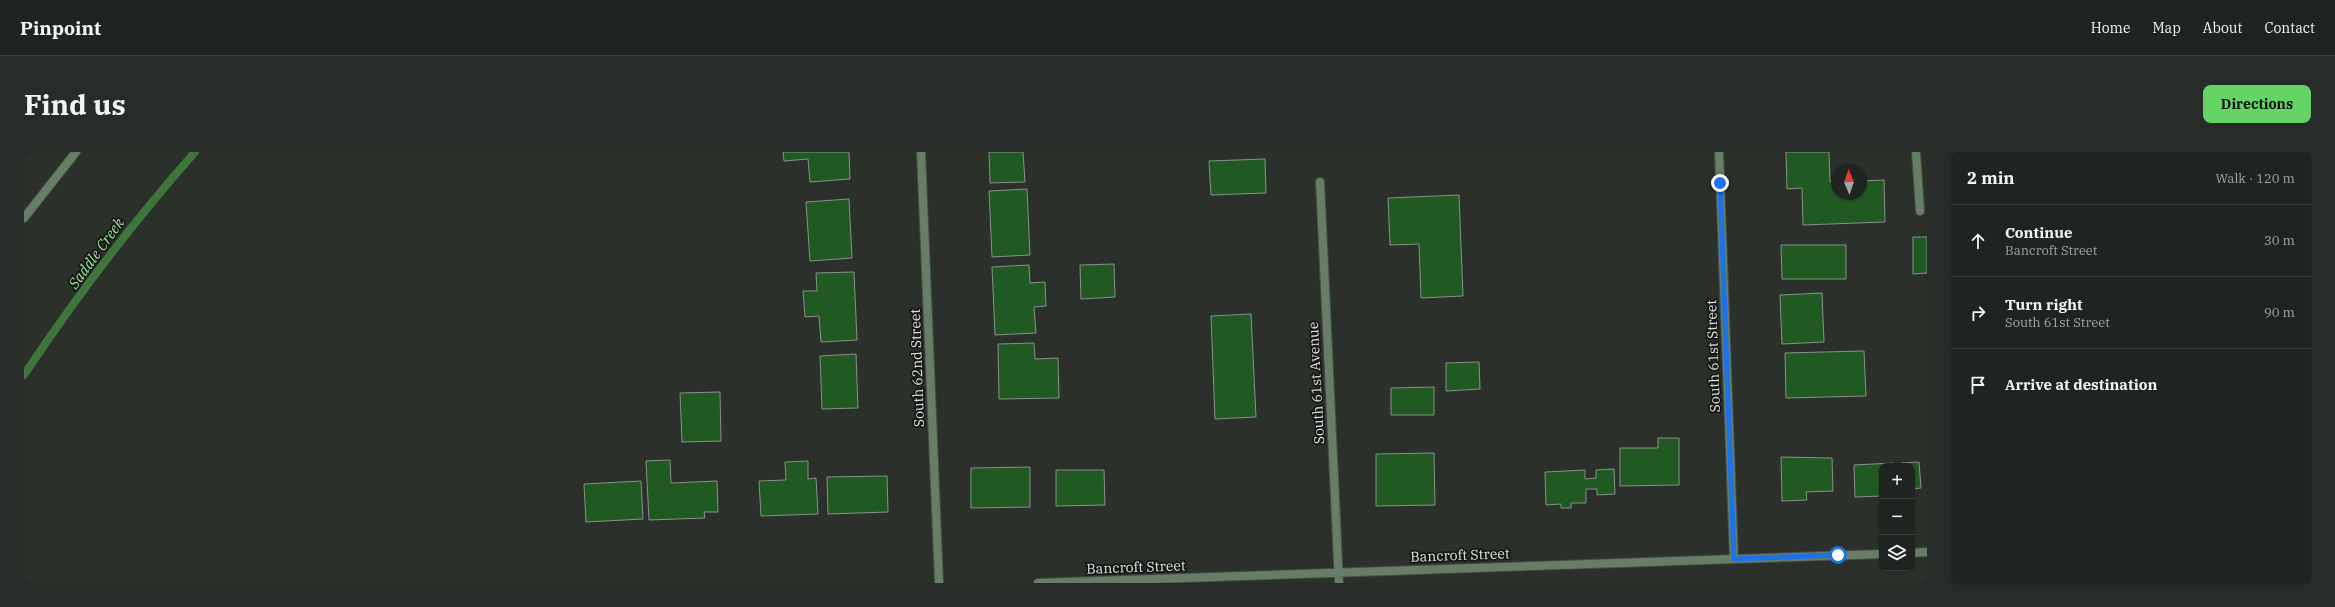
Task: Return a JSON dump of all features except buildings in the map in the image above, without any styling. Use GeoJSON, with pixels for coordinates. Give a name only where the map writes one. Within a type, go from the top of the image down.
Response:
{"type":"FeatureCollection","features":[{"type":"Feature","properties":{"kind":"street"},"geometry":{"type":"LineString","coordinates":[[24,218],[76,152]]}},
{"type":"Feature","properties":{"kind":"street","name":"South 62nd Street"},"geometry":{"type":"LineString","coordinates":[[921,152],[939,583]]}},
{"type":"Feature","properties":{"kind":"street","name":"South 61st Street"},"geometry":{"type":"LineString","coordinates":[[1719,152],[1734,559]]}},
{"type":"Feature","properties":{"kind":"street"},"geometry":{"type":"LineString","coordinates":[[1916,152],[1920,211]]}},
{"type":"Feature","properties":{"kind":"street","name":"South 61st Avenue"},"geometry":{"type":"LineString","coordinates":[[1320,182],[1339,583]]}},
{"type":"Feature","properties":{"kind":"street"},"geometry":{"type":"LineString","coordinates":[[1915,553],[1927,552]]}},
{"type":"Feature","properties":{"kind":"street","name":"Bancroft Street"},"geometry":{"type":"LineString","coordinates":[[1038,583],[1879,554]]}},
{"type":"Feature","properties":{"kind":"waterway","name":"Saddle Creek"},"geometry":{"type":"LineString","coordinates":[[24,375],[106,260],[149,205],[195,152]]}},
{"type":"Feature","properties":{"kind":"route"},"geometry":{"type":"LineString","coordinates":[[1720,183],[1734,559],[1838,555]]}}]}
